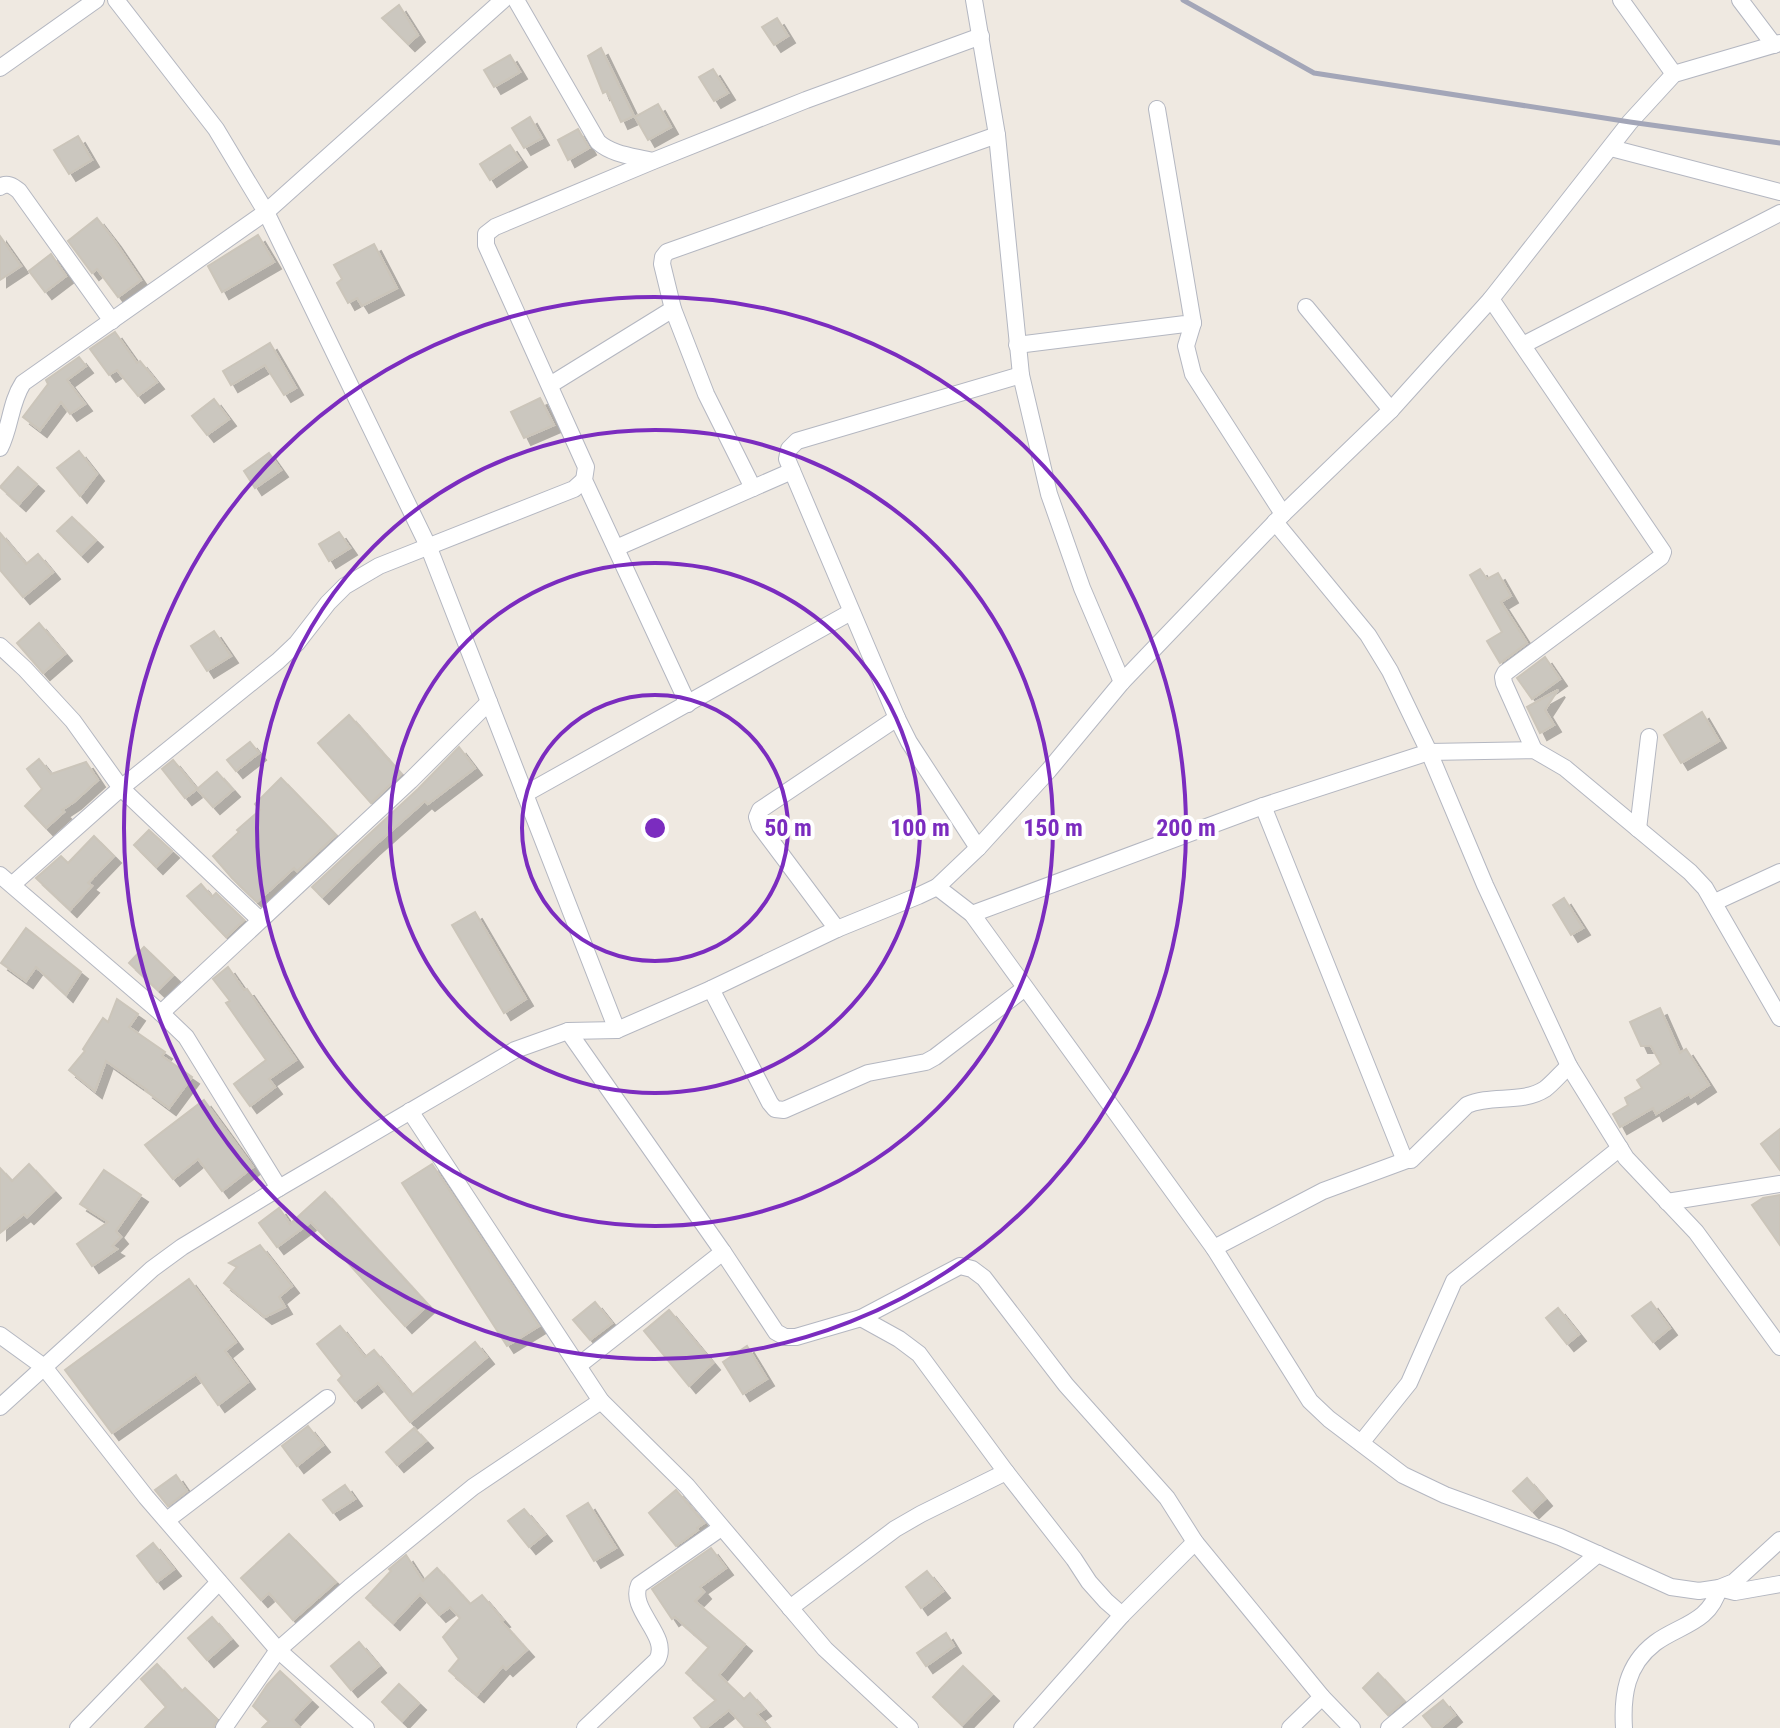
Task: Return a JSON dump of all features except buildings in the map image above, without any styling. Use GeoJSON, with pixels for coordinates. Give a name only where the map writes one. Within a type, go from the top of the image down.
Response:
{"type":"FeatureCollection","features":[{"type":"Feature","properties":{"kind":"street"},"geometry":{"type":"LineString","coordinates":[[0,68],[96,0]]}},
{"type":"Feature","properties":{"kind":"street"},"geometry":{"type":"LineString","coordinates":[[116,0],[193,96],[266,212],[429,548],[617,1030]]}},
{"type":"Feature","properties":{"kind":"street"},"geometry":{"type":"LineString","coordinates":[[0,448],[7,434],[16,394],[23,383],[266,212],[503,0]]}},
{"type":"Feature","properties":{"kind":"street"},"geometry":{"type":"LineString","coordinates":[[516,0],[598,142],[614,152],[653,161]]}},
{"type":"Feature","properties":{"kind":"street"},"geometry":{"type":"LineString","coordinates":[[974,0],[997,135],[1021,375],[1049,494],[1082,588],[1122,682]]}},
{"type":"Feature","properties":{"kind":"street"},"geometry":{"type":"LineString","coordinates":[[1621,0],[1674,74]]}},
{"type":"Feature","properties":{"kind":"street"},"geometry":{"type":"LineString","coordinates":[[0,1407],[152,1269],[182,1247],[515,1050],[568,1031],[617,1030],[837,929],[937,887],[978,848],[1049,770],[1122,682],[1279,518],[1391,410],[1491,299],[1630,122],[1674,74],[1777,44],[1740,0]]}},
{"type":"Feature","properties":{"kind":"street"},"geometry":{"type":"LineString","coordinates":[[688,704],[584,480],[586,467],[486,245],[486,234],[495,227],[653,161],[806,100],[981,36]]}},
{"type":"Feature","properties":{"kind":"street"},"geometry":{"type":"LineString","coordinates":[[1157,109],[1193,323],[1186,346],[1193,374],[1279,518],[1368,635],[1390,671],[1569,1066],[1626,1158],[1696,1232],[1780,1347]]}},
{"type":"Feature","properties":{"kind":"street"},"geometry":{"type":"LineString","coordinates":[[753,488],[706,394],[673,309],[663,257],[667,252],[997,135]]}},
{"type":"Feature","properties":{"kind":"street"},"geometry":{"type":"LineString","coordinates":[[1523,345],[1780,210],[1773,189],[1611,148]]}},
{"type":"Feature","properties":{"kind":"street"},"geometry":{"type":"LineString","coordinates":[[0,187],[12,185],[19,191],[112,321]]}},
{"type":"Feature","properties":{"kind":"street"},"geometry":{"type":"LineString","coordinates":[[1491,299],[1663,552],[1661,557],[1505,673],[1504,683],[1534,750]]}},
{"type":"Feature","properties":{"kind":"street"},"geometry":{"type":"LineString","coordinates":[[1306,307],[1391,410]]}},
{"type":"Feature","properties":{"kind":"street"},"geometry":{"type":"LineString","coordinates":[[550,385],[673,309]]}},
{"type":"Feature","properties":{"kind":"street"},"geometry":{"type":"LineString","coordinates":[[1017,345],[1193,323]]}},
{"type":"Feature","properties":{"kind":"street"},"geometry":{"type":"LineString","coordinates":[[978,848],[909,742],[897,718],[787,459],[789,449],[797,441],[1021,375]]}},
{"type":"Feature","properties":{"kind":"street"},"geometry":{"type":"LineString","coordinates":[[616,548],[792,471]]}},
{"type":"Feature","properties":{"kind":"street"},"geometry":{"type":"LineString","coordinates":[[279,1188],[186,1037],[6,880],[278,661],[345,586],[379,566],[574,489],[584,480]]}},
{"type":"Feature","properties":{"kind":"street"},"geometry":{"type":"LineString","coordinates":[[525,794],[851,612]]}},
{"type":"Feature","properties":{"kind":"street"},"geometry":{"type":"LineString","coordinates":[[0,646],[73,721],[121,788],[260,920]]}},
{"type":"Feature","properties":{"kind":"street"},"geometry":{"type":"LineString","coordinates":[[161,1013],[410,781],[489,702]]}},
{"type":"Feature","properties":{"kind":"street"},"geometry":{"type":"LineString","coordinates":[[837,929],[760,826],[757,817],[760,810],[897,718]]}},
{"type":"Feature","properties":{"kind":"street"},"geometry":{"type":"LineString","coordinates":[[1638,829],[1649,737]]}},
{"type":"Feature","properties":{"kind":"street"},"geometry":{"type":"LineString","coordinates":[[972,914],[1263,806],[1429,752],[1534,750],[1565,768],[1705,888],[1780,1018]]}},
{"type":"Feature","properties":{"kind":"street"},"geometry":{"type":"LineString","coordinates":[[1263,806],[1407,1160]]}},
{"type":"Feature","properties":{"kind":"street"},"geometry":{"type":"LineString","coordinates":[[1715,902],[1780,872]]}},
{"type":"Feature","properties":{"kind":"street"},"geometry":{"type":"LineString","coordinates":[[937,887],[972,914],[1214,1248],[1310,1401],[1329,1419],[1403,1475],[1445,1495],[1560,1537],[1671,1587],[1699,1591],[1734,1582],[1780,1540]]}},
{"type":"Feature","properties":{"kind":"street"},"geometry":{"type":"LineString","coordinates":[[711,989],[770,1103],[775,1109],[784,1110],[868,1073],[926,1062],[1025,988]]}},
{"type":"Feature","properties":{"kind":"street"},"geometry":{"type":"LineString","coordinates":[[568,1031],[776,1332],[785,1337],[796,1337],[861,1318],[960,1266],[972,1269],[984,1278],[1066,1385],[1167,1498],[1195,1542],[1322,1697],[1352,1728]]}},
{"type":"Feature","properties":{"kind":"street"},"geometry":{"type":"LineString","coordinates":[[1214,1248],[1323,1191],[1411,1160],[1467,1105],[1475,1101],[1529,1096],[1544,1089],[1569,1066]]}},
{"type":"Feature","properties":{"kind":"street"},"geometry":{"type":"LineString","coordinates":[[410,1111],[601,1401],[687,1486],[825,1649],[910,1728]]}},
{"type":"Feature","properties":{"kind":"street"},"geometry":{"type":"LineString","coordinates":[[1361,1443],[1409,1383],[1454,1281],[1620,1148]]}},
{"type":"Feature","properties":{"kind":"street"},"geometry":{"type":"LineString","coordinates":[[1667,1202],[1780,1184]]}},
{"type":"Feature","properties":{"kind":"street"},"geometry":{"type":"LineString","coordinates":[[578,1366],[723,1252]]}},
{"type":"Feature","properties":{"kind":"street"},"geometry":{"type":"LineString","coordinates":[[861,1318],[919,1354],[1089,1582],[1122,1615]]}},
{"type":"Feature","properties":{"kind":"street"},"geometry":{"type":"LineString","coordinates":[[0,1335],[44,1367],[146,1497],[278,1650],[366,1728]]}},
{"type":"Feature","properties":{"kind":"street"},"geometry":{"type":"LineString","coordinates":[[167,1520],[327,1398]]}},
{"type":"Feature","properties":{"kind":"street"},"geometry":{"type":"LineString","coordinates":[[224,1728],[278,1650],[350,1587],[473,1487],[601,1401]]}},
{"type":"Feature","properties":{"kind":"street"},"geometry":{"type":"LineString","coordinates":[[790,1608],[895,1529],[1006,1472]]}},
{"type":"Feature","properties":{"kind":"street"},"geometry":{"type":"LineString","coordinates":[[585,1728],[661,1653],[660,1644],[638,1601],[636,1592],[639,1585],[721,1528]]}},
{"type":"Feature","properties":{"kind":"street"},"geometry":{"type":"LineString","coordinates":[[1022,1728],[1122,1615],[1195,1542]]}},
{"type":"Feature","properties":{"kind":"street"},"geometry":{"type":"LineString","coordinates":[[1389,1728],[1598,1554]]}},
{"type":"Feature","properties":{"kind":"street"},"geometry":{"type":"LineString","coordinates":[[78,1728],[219,1582]]}},
{"type":"Feature","properties":{"kind":"street"},"geometry":{"type":"LineString","coordinates":[[1719,1588],[1735,1592],[1780,1583]]}},
{"type":"Feature","properties":{"kind":"street"},"geometry":{"type":"LineString","coordinates":[[1624,1728],[1625,1686],[1639,1660],[1654,1644],[1703,1615],[1716,1601],[1719,1588]]}},
{"type":"Feature","properties":{"kind":"street"},"geometry":{"type":"LineString","coordinates":[[1290,1728],[1322,1697]]}},
{"type":"Feature","properties":{"kind":"railway"},"geometry":{"type":"LineString","coordinates":[[1183,0],[1314,73],[1780,143]]}}]}
